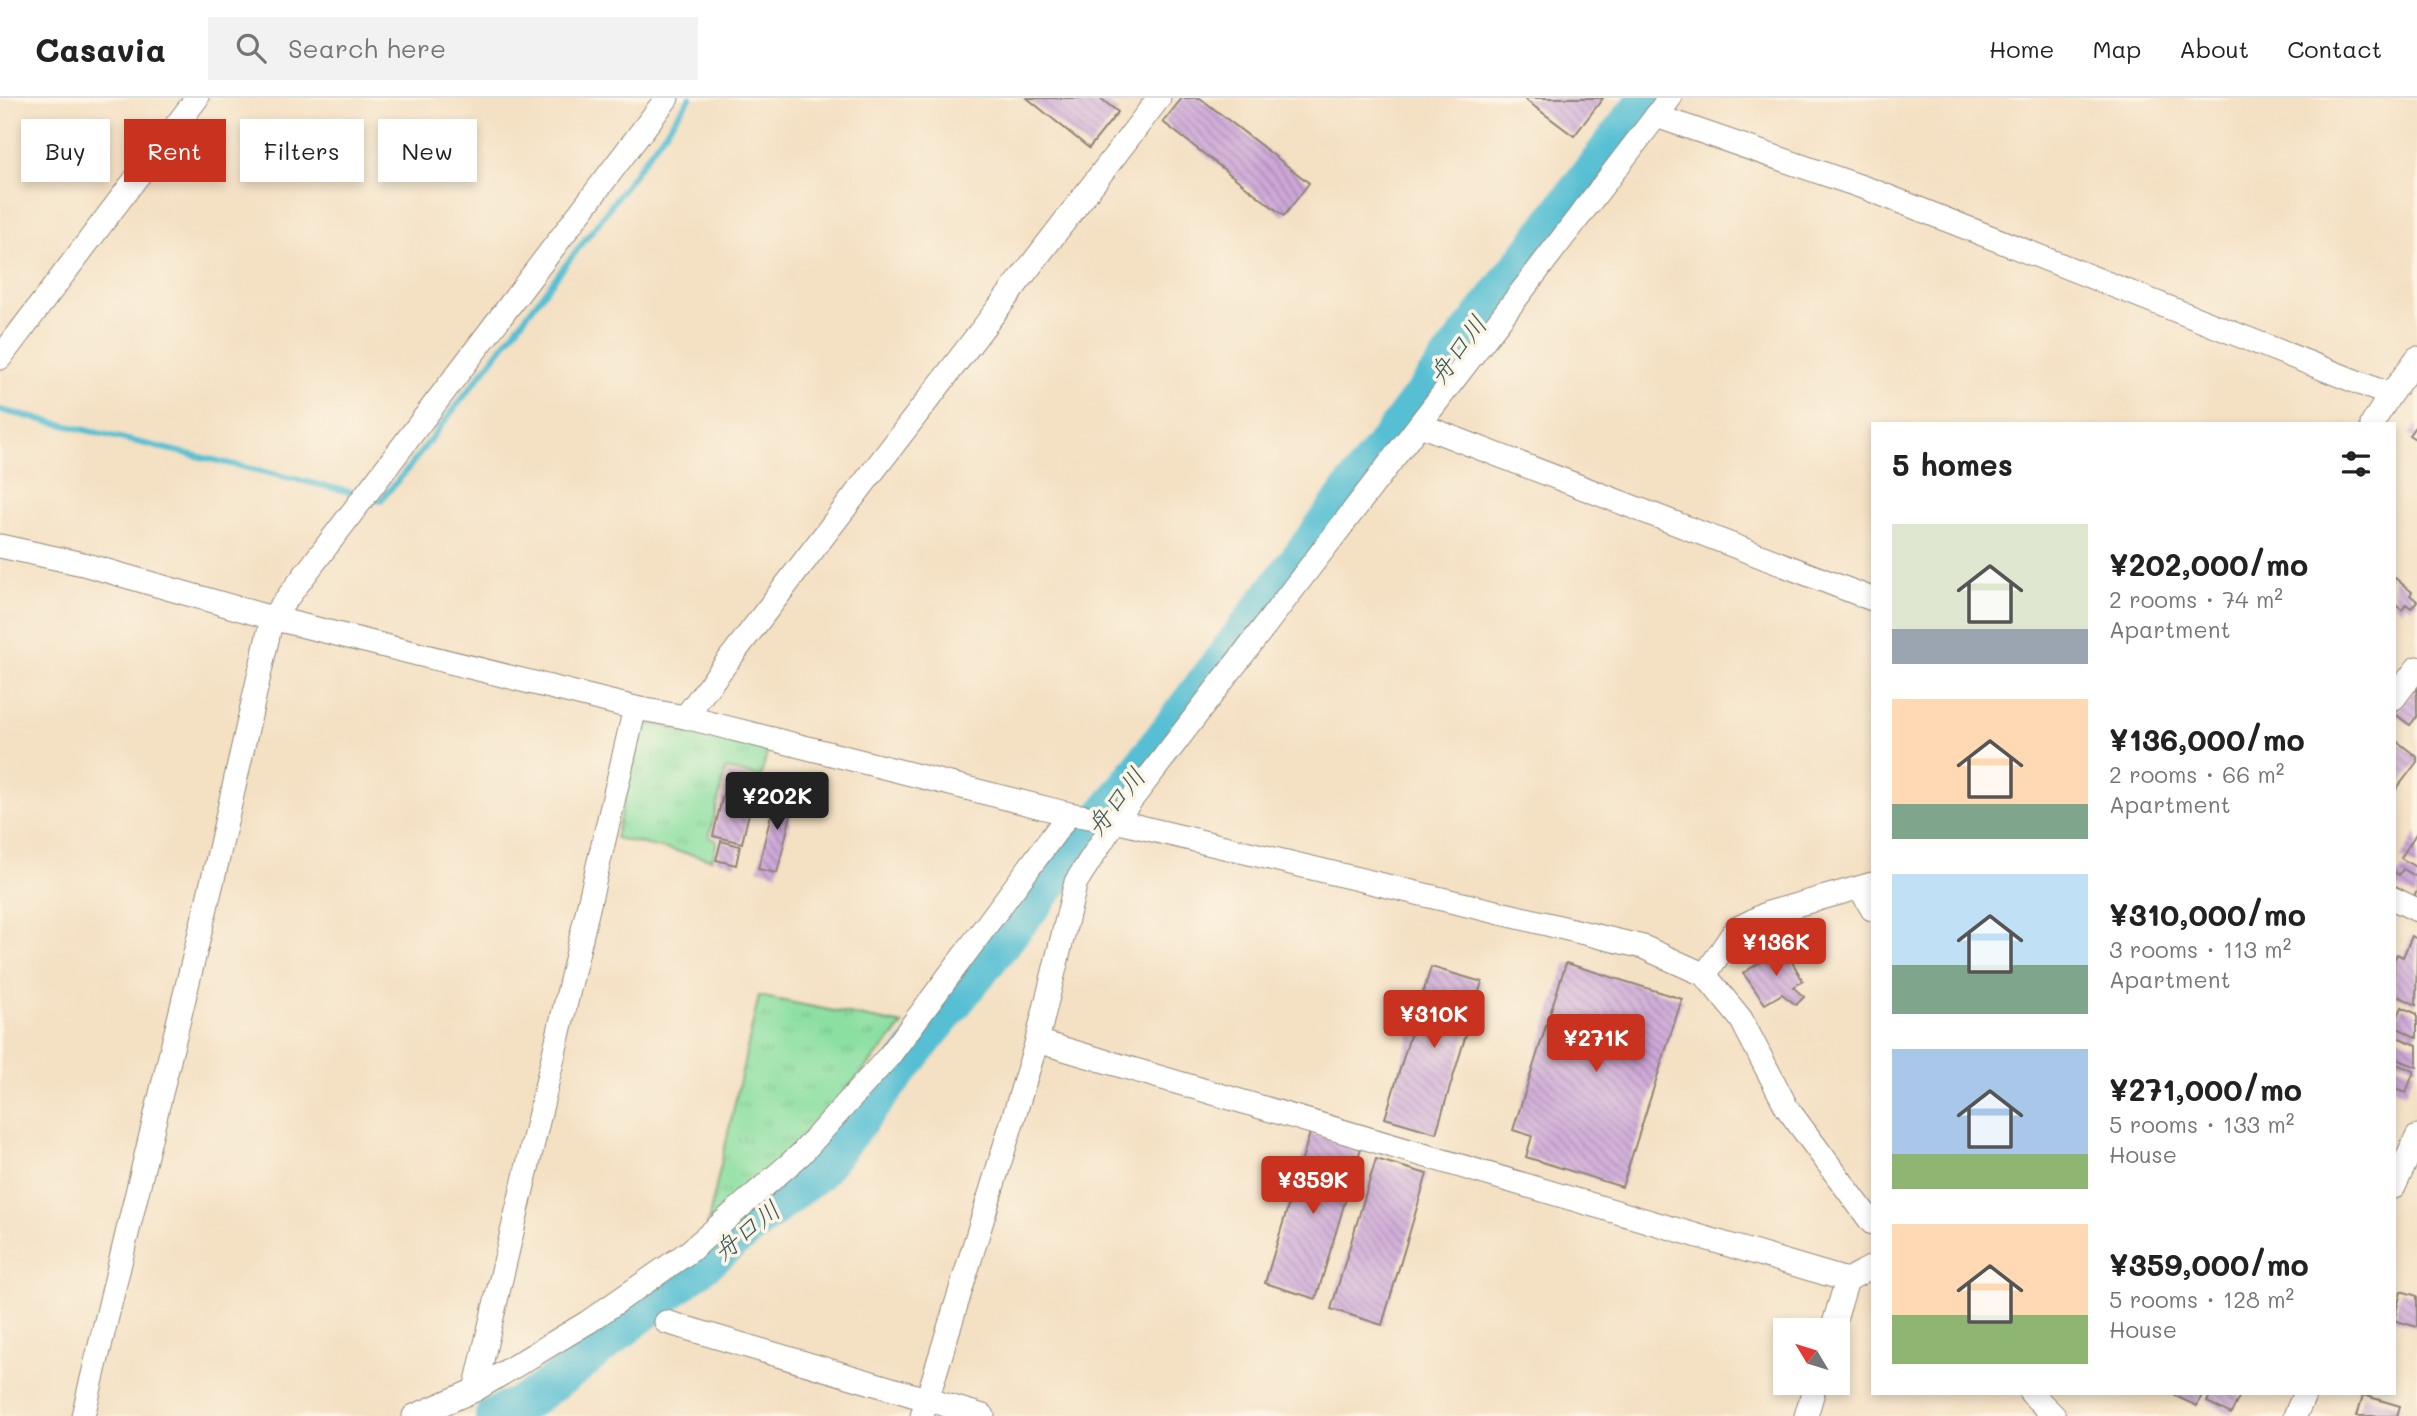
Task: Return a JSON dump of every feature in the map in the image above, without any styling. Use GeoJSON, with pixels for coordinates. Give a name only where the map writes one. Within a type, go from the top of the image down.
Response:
{"type":"FeatureCollection","features":[{"type":"Feature","properties":{"kind":"street"},"geometry":{"type":"LineString","coordinates":[[0,358],[197,98]]}},
{"type":"Feature","properties":{"kind":"street"},"geometry":{"type":"LineString","coordinates":[[83,1416],[217,862],[272,618],[667,98]]}},
{"type":"Feature","properties":{"kind":"street"},"geometry":{"type":"LineString","coordinates":[[685,717],[1159,98]]}},
{"type":"Feature","properties":{"kind":"street"},"geometry":{"type":"LineString","coordinates":[[925,1408],[1037,1041],[1076,882],[1115,821],[1663,107],[2389,394]]}},
{"type":"Feature","properties":{"kind":"street"},"geometry":{"type":"LineString","coordinates":[[2373,422],[2389,394],[2417,358]]}},
{"type":"Feature","properties":{"kind":"street"},"geometry":{"type":"LineString","coordinates":[[1420,425],[1871,599]]}},
{"type":"Feature","properties":{"kind":"street"},"geometry":{"type":"LineString","coordinates":[[0,546],[83,564],[272,618],[635,708],[685,717],[1069,814],[1115,821],[1643,947],[1705,975],[1741,1019],[1787,1108],[1871,1222]]}},
{"type":"Feature","properties":{"kind":"street"},"geometry":{"type":"LineString","coordinates":[[2396,695],[2417,668]]}},
{"type":"Feature","properties":{"kind":"street"},"geometry":{"type":"LineString","coordinates":[[474,1390],[635,708]]}},
{"type":"Feature","properties":{"kind":"street"},"geometry":{"type":"LineString","coordinates":[[414,1416],[474,1390],[588,1322],[690,1251],[801,1154],[890,1055],[1069,814]]}},
{"type":"Feature","properties":{"kind":"street"},"geometry":{"type":"LineString","coordinates":[[1705,975],[1736,929],[1768,913],[1866,886],[1871,905]]}},
{"type":"Feature","properties":{"kind":"street"},"geometry":{"type":"LineString","coordinates":[[2396,900],[2417,910]]}},
{"type":"Feature","properties":{"kind":"street"},"geometry":{"type":"LineString","coordinates":[[1037,1041],[1846,1280],[1871,1268]]}},
{"type":"Feature","properties":{"kind":"street"},"geometry":{"type":"LineString","coordinates":[[2396,1183],[2417,1137]]}},
{"type":"Feature","properties":{"kind":"street"},"geometry":{"type":"LineString","coordinates":[[1835,1318],[1846,1280]]}},
{"type":"Feature","properties":{"kind":"street"},"geometry":{"type":"LineString","coordinates":[[666,1322],[925,1408],[983,1416]]}},
{"type":"Feature","properties":{"kind":"street"},"geometry":{"type":"LineString","coordinates":[[1806,1416],[1812,1395]]}},
{"type":"Feature","properties":{"kind":"street"},"geometry":{"type":"LineString","coordinates":[[2033,1395],[2054,1416]]}},
{"type":"Feature","properties":{"kind":"street"},"geometry":{"type":"LineString","coordinates":[[2295,1416],[2304,1395]]}},
{"type":"Feature","properties":{"kind":"green space"},"geometry":{"type":"Polygon","coordinates":[[[643,722],[764,749],[767,752],[761,777],[726,769],[709,837],[717,841],[712,859],[615,838],[643,722]]]}},
{"type":"Feature","properties":{"kind":"green space"},"geometry":{"type":"Polygon","coordinates":[[[759,996],[903,1025],[829,1110],[770,1170],[708,1222],[759,996]]]}},
{"type":"Feature","properties":{"kind":"building"},"geometry":{"type":"Polygon","coordinates":[[[1027,98],[1100,98],[1118,112],[1089,148],[1027,98]]]}},
{"type":"Feature","properties":{"kind":"building"},"geometry":{"type":"Polygon","coordinates":[[[1182,98],[1200,98],[1309,183],[1284,216],[1163,122],[1182,98]]]}},
{"type":"Feature","properties":{"kind":"building"},"geometry":{"type":"Polygon","coordinates":[[[1523,98],[1603,98],[1574,136],[1523,98]]]}},
{"type":"Feature","properties":{"kind":"building"},"geometry":{"type":"Polygon","coordinates":[[[2417,424],[2417,440],[2409,435],[2417,424]]]}},
{"type":"Feature","properties":{"kind":"building"},"geometry":{"type":"Polygon","coordinates":[[[2396,579],[2412,592],[2410,595],[2417,601],[2411,608],[2406,604],[2402,610],[2396,606],[2396,579]]]}},
{"type":"Feature","properties":{"kind":"building"},"geometry":{"type":"Polygon","coordinates":[[[2417,684],[2417,716],[2410,725],[2396,713],[2417,684]]]}},
{"type":"Feature","properties":{"kind":"building"},"geometry":{"type":"Polygon","coordinates":[[[2396,741],[2417,757],[2417,762],[2396,789],[2396,741]]]}},
{"type":"Feature","properties":{"kind":"building"},"geometry":{"type":"Polygon","coordinates":[[[728,773],[757,779],[742,843],[713,836],[728,773]]]}},
{"type":"Feature","properties":{"kind":"building"},"geometry":{"type":"Polygon","coordinates":[[[777,790],[796,794],[777,873],[758,869],[777,790]]]}},
{"type":"Feature","properties":{"kind":"building"},"geometry":{"type":"Polygon","coordinates":[[[2417,832],[2417,868],[2401,858],[2417,832]]]}},
{"type":"Feature","properties":{"kind":"building"},"geometry":{"type":"Polygon","coordinates":[[[721,841],[740,846],[736,865],[716,860],[721,841]]]}},
{"type":"Feature","properties":{"kind":"building"},"geometry":{"type":"Polygon","coordinates":[[[2403,869],[2417,877],[2414,897],[2396,886],[2396,873],[2399,875],[2403,869]]]}},
{"type":"Feature","properties":{"kind":"building"},"geometry":{"type":"Polygon","coordinates":[[[2412,936],[2417,939],[2416,1005],[2396,995],[2396,956],[2397,954],[2403,957],[2412,936]]]}},
{"type":"Feature","properties":{"kind":"building"},"geometry":{"type":"Polygon","coordinates":[[[1784,948],[1803,981],[1793,987],[1804,997],[1796,1005],[1782,994],[1765,1004],[1743,973],[1784,948]]]}},
{"type":"Feature","properties":{"kind":"building"},"geometry":{"type":"Polygon","coordinates":[[[1566,963],[1682,999],[1622,1187],[1526,1157],[1532,1136],[1513,1130],[1566,963]]]}},
{"type":"Feature","properties":{"kind":"building"},"geometry":{"type":"Polygon","coordinates":[[[1431,967],[1482,982],[1436,1133],[1385,1118],[1431,967]]]}},
{"type":"Feature","properties":{"kind":"building"},"geometry":{"type":"Polygon","coordinates":[[[2402,1007],[2417,1014],[2417,1038],[2396,1027],[2402,1007]]]}},
{"type":"Feature","properties":{"kind":"building"},"geometry":{"type":"Polygon","coordinates":[[[2396,1037],[2417,1045],[2417,1067],[2396,1059],[2396,1037]]]}},
{"type":"Feature","properties":{"kind":"building"},"geometry":{"type":"Polygon","coordinates":[[[2396,1064],[2414,1071],[2406,1093],[2396,1090],[2396,1064]]]}},
{"type":"Feature","properties":{"kind":"building"},"geometry":{"type":"Polygon","coordinates":[[[1310,1133],[1361,1148],[1316,1299],[1265,1283],[1310,1133]]]}},
{"type":"Feature","properties":{"kind":"building"},"geometry":{"type":"Polygon","coordinates":[[[1376,1159],[1427,1174],[1382,1325],[1331,1309],[1376,1159]]]}},
{"type":"Feature","properties":{"kind":"building"},"geometry":{"type":"Polygon","coordinates":[[[2401,1291],[2417,1296],[2417,1327],[2396,1321],[2401,1291]]]}},
{"type":"Feature","properties":{"kind":"building"},"geometry":{"type":"Polygon","coordinates":[[[2175,1395],[2202,1395],[2197,1406],[2175,1395]]]}},
{"type":"Feature","properties":{"kind":"building"},"geometry":{"type":"Polygon","coordinates":[[[2210,1395],[2240,1395],[2231,1414],[2207,1402],[2210,1395]]]}},
{"type":"Feature","properties":{"kind":"building"},"geometry":{"type":"Polygon","coordinates":[[[2363,1395],[2400,1406],[2397,1416],[2357,1416],[2363,1395]]]}},
{"type":"Feature","properties":{"kind":"waterway"},"geometry":{"type":"LineString","coordinates":[[370,498],[380,501],[407,470],[598,223],[690,98]]}},
{"type":"Feature","properties":{"kind":"waterway","name":"舟口川"},"geometry":{"type":"LineString","coordinates":[[494,1416],[527,1401],[574,1368],[816,1174],[1112,806],[1647,98]]}},
{"type":"Feature","properties":{"kind":"waterway"},"geometry":{"type":"LineString","coordinates":[[0,410],[359,494]]}}]}
